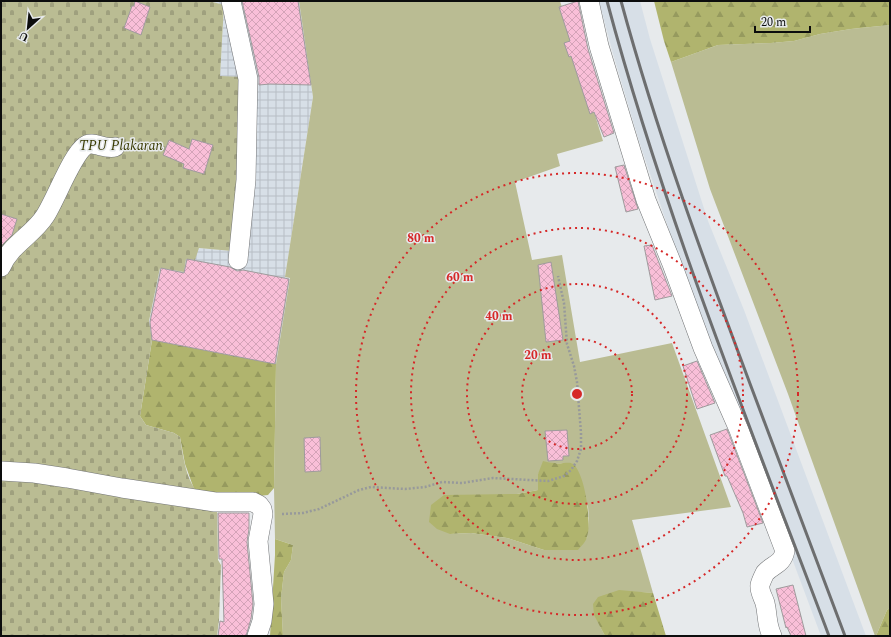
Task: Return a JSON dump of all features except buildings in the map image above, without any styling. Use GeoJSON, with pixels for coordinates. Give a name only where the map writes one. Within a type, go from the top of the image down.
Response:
{"type":"FeatureCollection","features":[{"type":"Feature","properties":{"kind":"street"},"geometry":{"type":"LineString","coordinates":[[231,1],[248,79],[246,180],[238,260]]}},
{"type":"Feature","properties":{"kind":"street"},"geometry":{"type":"LineString","coordinates":[[590,1],[599,46],[646,200],[672,264],[703,348],[739,430],[775,521],[785,551],[784,557],[780,562],[766,572],[760,585],[761,595],[765,604],[767,624],[772,636]]}},
{"type":"Feature","properties":{"kind":"street"},"geometry":{"type":"LineString","coordinates":[[1,267],[9,253],[42,221],[75,157],[82,148],[86,144],[106,148],[115,147]]}},
{"type":"Feature","properties":{"kind":"street"},"geometry":{"type":"LineString","coordinates":[[1,471],[34,473],[215,502],[253,502],[262,509],[263,514],[258,541],[264,604],[262,621],[257,636]]}},
{"type":"Feature","properties":{"kind":"path"},"geometry":{"type":"LineString","coordinates":[[263,514],[303,513],[319,509],[359,490],[371,487],[405,489],[425,487],[442,482],[462,483],[493,478],[548,481],[564,476],[571,470],[581,450],[581,433],[577,382],[567,344],[564,303],[558,276]]}},
{"type":"Feature","properties":{"kind":"shaded area"},"geometry":{"type":"Polygon","coordinates":[[[209,1],[299,1],[313,97],[285,277],[290,278],[276,364],[152,340],[149,321],[160,268],[186,259],[199,248],[232,251],[242,77],[220,77],[224,5],[209,1]]]}},
{"type":"Feature","properties":{"kind":"shaded area"},"geometry":{"type":"Polygon","coordinates":[[[599,1],[640,1],[650,39],[708,221],[744,310],[866,636],[821,636],[669,230],[639,141],[599,1]]]}},
{"type":"Feature","properties":{"kind":"green space","name":"TPU Plakaran"},"geometry":{"type":"Polygon","coordinates":[[[1,1],[209,1],[224,5],[220,76],[243,77],[232,251],[199,248],[195,260],[186,259],[184,272],[160,268],[149,321],[152,340],[140,416],[146,425],[174,433],[180,437],[186,469],[192,485],[204,496],[209,498],[217,498],[218,560],[221,565],[217,636],[1,636],[1,1]]]}},
{"type":"Feature","properties":{"kind":"green space"},"geometry":{"type":"Polygon","coordinates":[[[299,1],[560,1],[603,141],[557,154],[560,166],[515,182],[532,260],[562,255],[580,362],[672,343],[731,507],[632,520],[653,593],[637,592],[600,626],[605,636],[283,636],[281,598],[284,572],[291,560],[293,545],[275,539],[274,488],[276,364],[290,278],[285,277],[313,97],[299,1]],[[553,463],[538,474],[538,490],[517,494],[450,534],[471,533],[507,538],[544,550],[587,538],[589,519],[588,507],[571,463],[553,463]]]}},
{"type":"Feature","properties":{"kind":"green space"},"geometry":{"type":"Polygon","coordinates":[[[654,1],[890,1],[890,25],[820,34],[794,41],[718,45],[671,62],[654,1]]]}},
{"type":"Feature","properties":{"kind":"green space"},"geometry":{"type":"Polygon","coordinates":[[[890,25],[890,608],[887,610],[875,636],[788,394],[710,189],[671,62],[718,45],[794,41],[820,34],[890,25]]]}},
{"type":"Feature","properties":{"kind":"green space"},"geometry":{"type":"Polygon","coordinates":[[[152,340],[276,364],[274,488],[268,495],[250,497],[203,496],[194,489],[185,464],[180,437],[174,433],[146,425],[140,416],[152,340]]]}},
{"type":"Feature","properties":{"kind":"green space"},"geometry":{"type":"Polygon","coordinates":[[[543,461],[550,463],[571,463],[576,467],[584,485],[589,521],[586,541],[578,550],[544,550],[507,538],[471,533],[450,534],[437,529],[429,522],[431,505],[444,495],[517,494],[538,490],[538,474],[543,461]]]}},
{"type":"Feature","properties":{"kind":"green space"},"geometry":{"type":"Polygon","coordinates":[[[275,539],[293,545],[291,560],[284,572],[281,598],[283,636],[270,636],[275,539]]]}},
{"type":"Feature","properties":{"kind":"green space"},"geometry":{"type":"Polygon","coordinates":[[[619,590],[653,593],[666,636],[605,636],[594,615],[593,604],[598,597],[619,590]]]}},
{"type":"Feature","properties":{"kind":"green space"},"geometry":{"type":"Polygon","coordinates":[[[890,608],[890,636],[876,636],[887,610],[890,608]]]}},
{"type":"Feature","properties":{"kind":"railway"},"geometry":{"type":"LineString","coordinates":[[607,1],[630,82],[682,242],[739,400],[829,636]]}},
{"type":"Feature","properties":{"kind":"railway"},"geometry":{"type":"LineString","coordinates":[[621,1],[650,99],[699,245],[845,636]]}}]}
